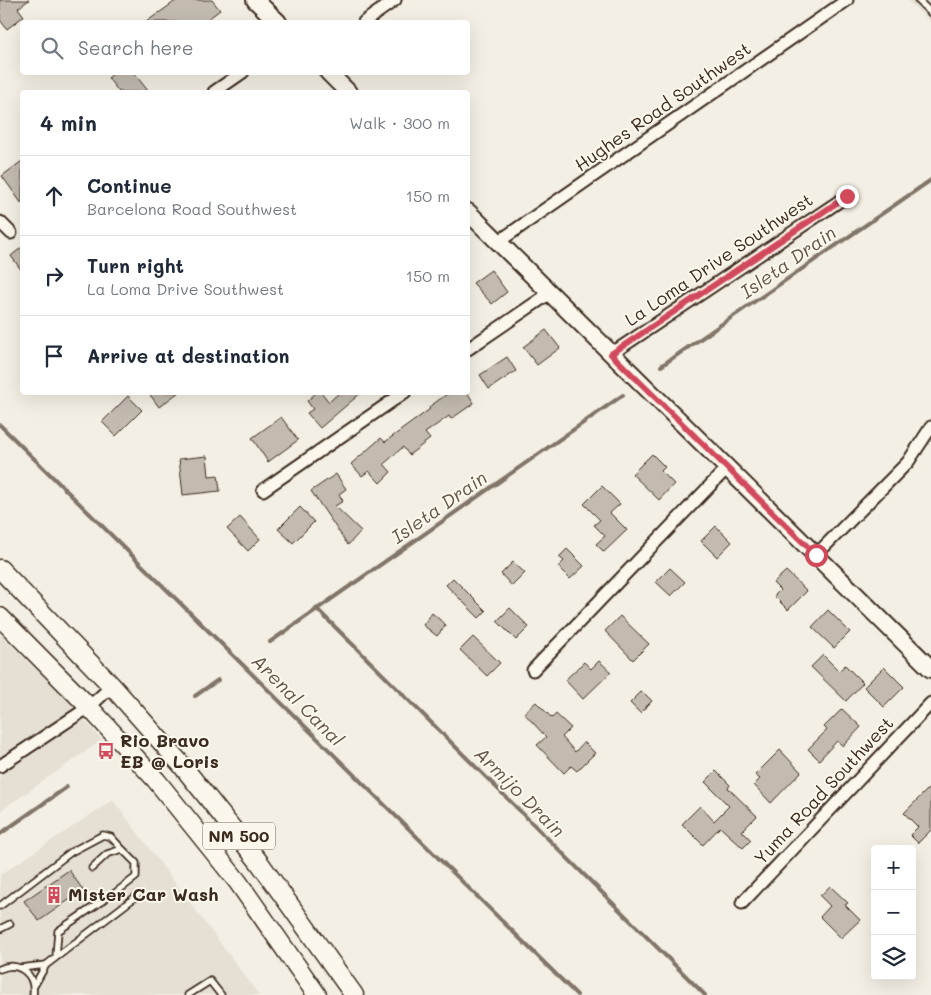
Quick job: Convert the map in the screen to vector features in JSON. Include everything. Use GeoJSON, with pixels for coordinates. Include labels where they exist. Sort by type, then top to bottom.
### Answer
{"type":"FeatureCollection","features":[{"type":"Feature","properties":{"kind":"main road","name":"NM 500"},"geometry":{"type":"LineString","coordinates":[[0,569],[112,686],[180,764],[259,862],[354,995]]}},
{"type":"Feature","properties":{"kind":"main road","name":"NM 500"},"geometry":{"type":"LineString","coordinates":[[0,617],[89,707],[156,780],[238,882],[317,995]]}},
{"type":"Feature","properties":{"kind":"street"},"geometry":{"type":"LineString","coordinates":[[255,0],[276,20]]}},
{"type":"Feature","properties":{"kind":"street"},"geometry":{"type":"LineString","coordinates":[[367,20],[395,0]]}},
{"type":"Feature","properties":{"kind":"street","name":"Hughes Road Southwest"},"geometry":{"type":"LineString","coordinates":[[498,242],[847,0]]}},
{"type":"Feature","properties":{"kind":"street"},"geometry":{"type":"LineString","coordinates":[[217,90],[239,75]]}},
{"type":"Feature","properties":{"kind":"street"},"geometry":{"type":"LineString","coordinates":[[331,75],[346,90]]}},
{"type":"Feature","properties":{"kind":"street","name":"La Loma Drive Southwest"},"geometry":{"type":"LineString","coordinates":[[611,354],[847,196]]}},
{"type":"Feature","properties":{"kind":"street"},"geometry":{"type":"LineString","coordinates":[[470,214],[931,669]]}},
{"type":"Feature","properties":{"kind":"street"},"geometry":{"type":"LineString","coordinates":[[0,222],[10,233]]}},
{"type":"Feature","properties":{"kind":"street"},"geometry":{"type":"LineString","coordinates":[[470,348],[550,292]]}},
{"type":"Feature","properties":{"kind":"street"},"geometry":{"type":"LineString","coordinates":[[263,490],[401,395]]}},
{"type":"Feature","properties":{"kind":"street"},"geometry":{"type":"LineString","coordinates":[[816,555],[908,462],[931,427]]}},
{"type":"Feature","properties":{"kind":"street"},"geometry":{"type":"LineString","coordinates":[[534,670],[727,468]]}},
{"type":"Feature","properties":{"kind":"street"},"geometry":{"type":"LineString","coordinates":[[0,766],[89,707],[112,686]]}},
{"type":"Feature","properties":{"kind":"street","name":"Yuma Road Southwest"},"geometry":{"type":"LineString","coordinates":[[742,903],[931,704]]}},
{"type":"Feature","properties":{"kind":"lane"},"geometry":{"type":"LineString","coordinates":[[918,0],[931,13]]}},
{"type":"Feature","properties":{"kind":"lane"},"geometry":{"type":"LineString","coordinates":[[0,906],[71,852],[103,835],[112,837],[136,862],[136,877],[115,893]]}},
{"type":"Feature","properties":{"kind":"lane"},"geometry":{"type":"LineString","coordinates":[[92,868],[107,854],[122,849]]}},
{"type":"Feature","properties":{"kind":"lane"},"geometry":{"type":"LineString","coordinates":[[33,995],[34,986],[46,965],[138,895]]}},
{"type":"Feature","properties":{"kind":"lane"},"geometry":{"type":"LineString","coordinates":[[56,957],[58,931],[105,899]]}},
{"type":"Feature","properties":{"kind":"lane"},"geometry":{"type":"LineString","coordinates":[[0,929],[10,924]]}},
{"type":"Feature","properties":{"kind":"lane"},"geometry":{"type":"LineString","coordinates":[[20,968],[46,965]]}},
{"type":"Feature","properties":{"kind":"lane"},"geometry":{"type":"LineString","coordinates":[[0,968],[13,966],[20,968],[27,972],[34,986]]}},
{"type":"Feature","properties":{"kind":"lane"},"geometry":{"type":"LineString","coordinates":[[188,995],[210,981],[221,995]]}},
{"type":"Feature","properties":{"kind":"shaded area"},"geometry":{"type":"Polygon","coordinates":[[[907,0],[931,0],[931,22],[907,0]]]}},
{"type":"Feature","properties":{"kind":"shaded area"},"geometry":{"type":"Polygon","coordinates":[[[0,634],[61,693],[102,740],[0,811],[0,634]]]}},
{"type":"Feature","properties":{"kind":"shaded area"},"geometry":{"type":"Polygon","coordinates":[[[113,800],[259,995],[0,995],[0,875],[113,800]]]}},
{"type":"Feature","properties":{"kind":"building"},"geometry":{"type":"Polygon","coordinates":[[[0,0],[29,0],[18,8],[24,16],[7,29],[0,20],[0,0]]]}},
{"type":"Feature","properties":{"kind":"building"},"geometry":{"type":"Polygon","coordinates":[[[177,0],[212,0],[220,10],[207,20],[149,20],[177,0]]]}},
{"type":"Feature","properties":{"kind":"building"},"geometry":{"type":"Polygon","coordinates":[[[112,75],[135,75],[147,90],[117,90],[108,78],[112,75]]]}},
{"type":"Feature","properties":{"kind":"building"},"geometry":{"type":"Polygon","coordinates":[[[20,162],[20,201],[2,176],[20,162]]]}},
{"type":"Feature","properties":{"kind":"building"},"geometry":{"type":"Polygon","coordinates":[[[20,249],[20,268],[11,256],[20,249]]]}},
{"type":"Feature","properties":{"kind":"building"},"geometry":{"type":"Polygon","coordinates":[[[491,270],[507,292],[492,304],[473,283],[491,270]]]}},
{"type":"Feature","properties":{"kind":"building"},"geometry":{"type":"Polygon","coordinates":[[[546,330],[560,348],[537,365],[523,347],[546,330]]]}},
{"type":"Feature","properties":{"kind":"building"},"geometry":{"type":"Polygon","coordinates":[[[507,357],[516,371],[489,389],[480,375],[507,357]]]}},
{"type":"Feature","properties":{"kind":"building"},"geometry":{"type":"Polygon","coordinates":[[[150,395],[175,395],[159,407],[150,395]]]}},
{"type":"Feature","properties":{"kind":"building"},"geometry":{"type":"Polygon","coordinates":[[[314,395],[323,395],[329,402],[337,395],[358,395],[320,428],[307,413],[313,409],[307,401],[314,395]]]}},
{"type":"Feature","properties":{"kind":"building"},"geometry":{"type":"Polygon","coordinates":[[[446,395],[469,395],[474,403],[451,419],[449,416],[425,433],[430,439],[409,455],[403,447],[384,464],[391,472],[380,483],[369,471],[362,476],[351,464],[381,438],[385,442],[430,409],[429,407],[446,395]]]}},
{"type":"Feature","properties":{"kind":"building"},"geometry":{"type":"Polygon","coordinates":[[[128,396],[142,410],[116,436],[102,422],[128,396]]]}},
{"type":"Feature","properties":{"kind":"building"},"geometry":{"type":"Polygon","coordinates":[[[281,417],[298,440],[268,462],[252,438],[281,417]]]}},
{"type":"Feature","properties":{"kind":"building"},"geometry":{"type":"Polygon","coordinates":[[[652,454],[665,467],[661,471],[674,484],[659,500],[632,474],[652,454]]]}},
{"type":"Feature","properties":{"kind":"building"},"geometry":{"type":"Polygon","coordinates":[[[207,456],[209,476],[218,475],[220,491],[183,495],[179,459],[207,456]]]}},
{"type":"Feature","properties":{"kind":"building"},"geometry":{"type":"Polygon","coordinates":[[[336,474],[346,489],[339,494],[343,501],[335,506],[361,531],[348,545],[311,491],[336,474]]]}},
{"type":"Feature","properties":{"kind":"building"},"geometry":{"type":"Polygon","coordinates":[[[602,486],[620,504],[610,513],[627,530],[604,552],[596,544],[605,536],[594,525],[600,520],[584,504],[602,486]]]}},
{"type":"Feature","properties":{"kind":"building"},"geometry":{"type":"Polygon","coordinates":[[[300,507],[314,522],[293,543],[278,529],[300,507]]]}},
{"type":"Feature","properties":{"kind":"building"},"geometry":{"type":"Polygon","coordinates":[[[240,517],[260,539],[248,551],[227,529],[240,517]]]}},
{"type":"Feature","properties":{"kind":"building"},"geometry":{"type":"Polygon","coordinates":[[[716,526],[732,542],[717,557],[701,541],[716,526]]]}},
{"type":"Feature","properties":{"kind":"building"},"geometry":{"type":"Polygon","coordinates":[[[567,549],[584,566],[570,579],[558,567],[564,561],[559,557],[567,549]]]}},
{"type":"Feature","properties":{"kind":"building"},"geometry":{"type":"Polygon","coordinates":[[[513,562],[525,573],[512,586],[501,574],[513,562]]]}},
{"type":"Feature","properties":{"kind":"building"},"geometry":{"type":"Polygon","coordinates":[[[670,568],[685,582],[671,596],[656,582],[670,568]]]}},
{"type":"Feature","properties":{"kind":"building"},"geometry":{"type":"Polygon","coordinates":[[[786,571],[807,591],[788,610],[774,596],[780,590],[773,583],[786,571]]]}},
{"type":"Feature","properties":{"kind":"building"},"geometry":{"type":"Polygon","coordinates":[[[453,578],[486,611],[479,618],[446,585],[453,578]]]}},
{"type":"Feature","properties":{"kind":"building"},"geometry":{"type":"Polygon","coordinates":[[[510,608],[529,627],[516,640],[497,621],[510,608]]]}},
{"type":"Feature","properties":{"kind":"building"},"geometry":{"type":"Polygon","coordinates":[[[828,610],[850,632],[834,648],[812,627],[828,610]]]}},
{"type":"Feature","properties":{"kind":"building"},"geometry":{"type":"Polygon","coordinates":[[[432,613],[446,625],[437,636],[423,625],[432,613]]]}},
{"type":"Feature","properties":{"kind":"building"},"geometry":{"type":"Polygon","coordinates":[[[620,616],[649,644],[633,660],[605,631],[620,616]]]}},
{"type":"Feature","properties":{"kind":"building"},"geometry":{"type":"Polygon","coordinates":[[[473,637],[500,663],[487,676],[460,650],[473,637]]]}},
{"type":"Feature","properties":{"kind":"building"},"geometry":{"type":"Polygon","coordinates":[[[823,655],[839,671],[845,665],[863,683],[846,701],[811,667],[823,655]]]}},
{"type":"Feature","properties":{"kind":"building"},"geometry":{"type":"Polygon","coordinates":[[[599,661],[611,672],[583,699],[565,680],[584,662],[591,669],[599,661]]]}},
{"type":"Feature","properties":{"kind":"building"},"geometry":{"type":"Polygon","coordinates":[[[884,667],[904,687],[884,707],[864,687],[884,667]]]}},
{"type":"Feature","properties":{"kind":"building"},"geometry":{"type":"Polygon","coordinates":[[[642,691],[652,701],[640,713],[630,703],[642,691]]]}},
{"type":"Feature","properties":{"kind":"building"},"geometry":{"type":"Polygon","coordinates":[[[536,702],[552,718],[556,714],[571,728],[562,737],[575,752],[584,742],[595,753],[577,771],[571,766],[564,773],[537,745],[546,737],[524,713],[536,702]]]}},
{"type":"Feature","properties":{"kind":"building"},"geometry":{"type":"Polygon","coordinates":[[[842,709],[861,727],[843,746],[837,741],[819,760],[808,749],[827,730],[824,727],[842,709]]]}},
{"type":"Feature","properties":{"kind":"building"},"geometry":{"type":"Polygon","coordinates":[[[780,750],[801,772],[771,803],[754,785],[760,779],[755,775],[780,750]]]}},
{"type":"Feature","properties":{"kind":"building"},"geometry":{"type":"Polygon","coordinates":[[[716,771],[730,785],[728,788],[757,816],[742,831],[751,840],[743,848],[720,827],[703,845],[682,824],[700,806],[714,821],[729,806],[705,782],[716,771]]]}},
{"type":"Feature","properties":{"kind":"building"},"geometry":{"type":"Polygon","coordinates":[[[931,786],[931,830],[918,843],[910,835],[918,827],[904,813],[931,786]]]}},
{"type":"Feature","properties":{"kind":"building","name":"Mister Car Wash"},"geometry":{"type":"Polygon","coordinates":[[[69,870],[83,890],[39,921],[24,901],[69,870]]]}},
{"type":"Feature","properties":{"kind":"building"},"geometry":{"type":"Polygon","coordinates":[[[830,886],[848,903],[845,905],[860,920],[841,938],[820,917],[830,906],[820,896],[830,886]]]}},
{"type":"Feature","properties":{"kind":"waterway","name":"Isleta Drain"},"geometry":{"type":"LineString","coordinates":[[661,366],[931,180]]}},
{"type":"Feature","properties":{"kind":"waterway","name":"Isleta Drain"},"geometry":{"type":"LineString","coordinates":[[270,642],[623,395]]}},
{"type":"Feature","properties":{"kind":"waterway","name":"Arenal Canal"},"geometry":{"type":"LineString","coordinates":[[0,425],[577,995]]}},
{"type":"Feature","properties":{"kind":"waterway","name":"Armijo Drain"},"geometry":{"type":"LineString","coordinates":[[316,608],[705,995]]}},
{"type":"Feature","properties":{"kind":"waterway","name":"Isleta Drain"},"geometry":{"type":"LineString","coordinates":[[195,696],[218,680]]}},
{"type":"Feature","properties":{"kind":"waterway","name":"Isleta Drain"},"geometry":{"type":"LineString","coordinates":[[0,834],[67,787]]}},
{"type":"Feature","properties":{"kind":"place","name":"Rio Bravo EB @ Loris"},"geometry":{"type":"Point","coordinates":[106,751]}},
{"type":"Feature","properties":{"kind":"place","name":"Mister Car Wash"},"geometry":{"type":"Point","coordinates":[54,895]}},
{"type":"Feature","properties":{"kind":"route"},"geometry":{"type":"LineString","coordinates":[[816,555],[611,354],[847,196]]}}]}
